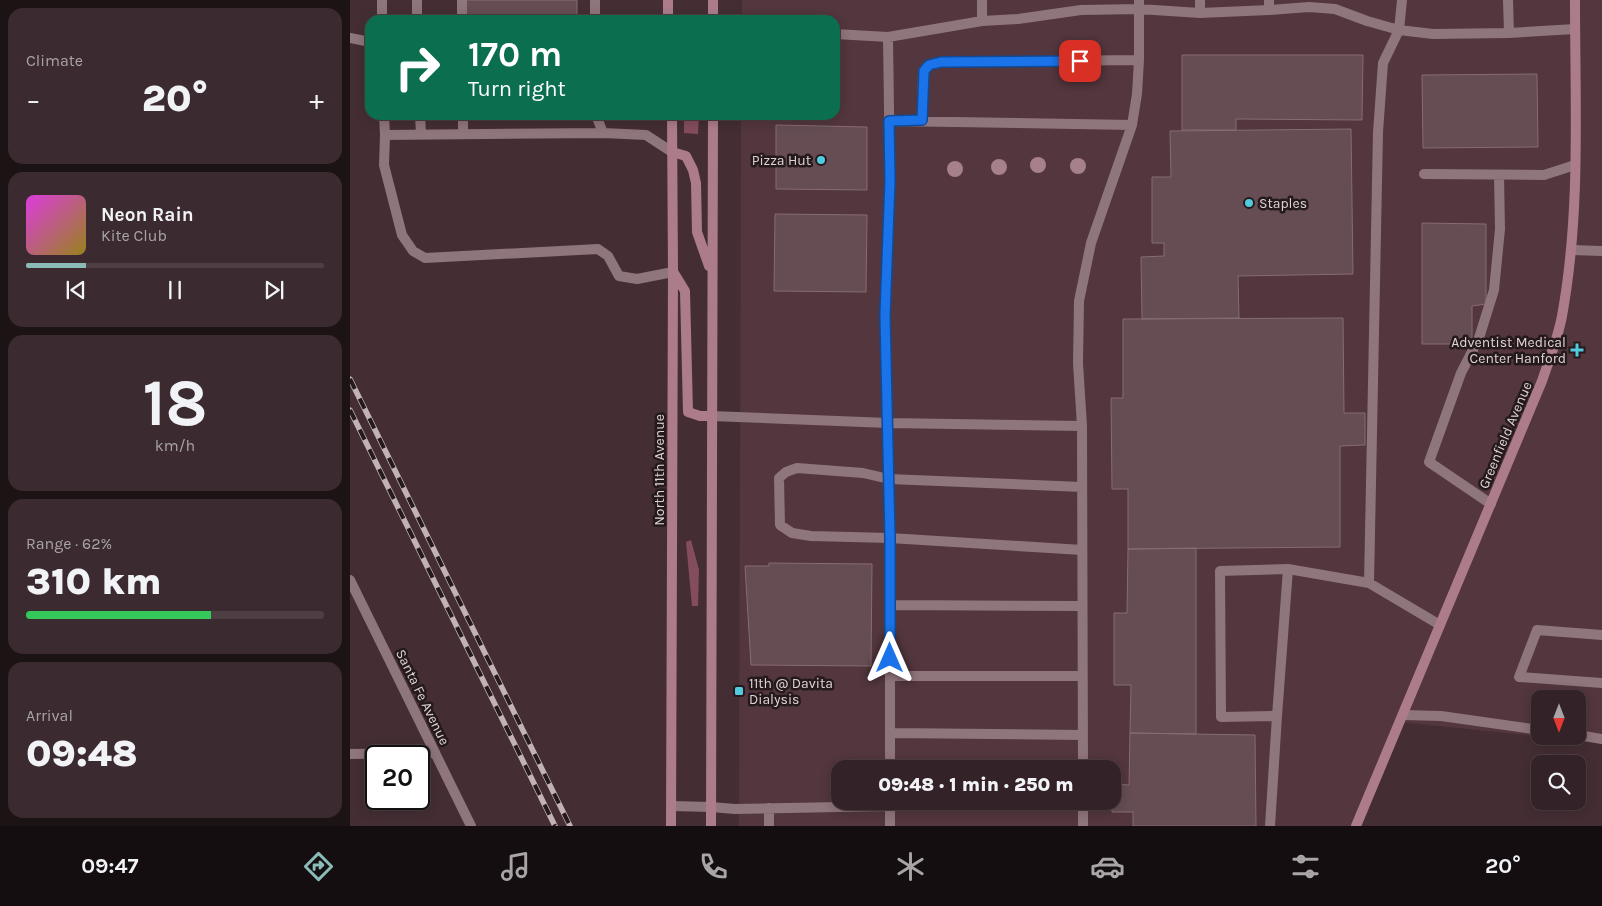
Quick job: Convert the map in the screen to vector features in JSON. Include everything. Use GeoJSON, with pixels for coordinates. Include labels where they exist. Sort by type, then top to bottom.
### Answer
{"type":"FeatureCollection","features":[{"type":"Feature","properties":{"kind":"main road"},"geometry":{"type":"LineString","coordinates":[[668,0],[668,15]]}},
{"type":"Feature","properties":{"kind":"main road"},"geometry":{"type":"LineString","coordinates":[[713,0],[713,15]]}},
{"type":"Feature","properties":{"kind":"main road","name":"Greenfield Avenue"},"geometry":{"type":"LineString","coordinates":[[1356,826],[1542,382],[1562,318],[1571,250],[1575,165],[1574,0]]}},
{"type":"Feature","properties":{"kind":"main road","name":"North 11th Avenue"},"geometry":{"type":"LineString","coordinates":[[672,120],[672,826]]}},
{"type":"Feature","properties":{"kind":"main road"},"geometry":{"type":"LineString","coordinates":[[711,826],[711,272],[713,120]]}},
{"type":"Feature","properties":{"kind":"main road"},"geometry":{"type":"LineString","coordinates":[[672,152],[686,156],[694,170],[697,232],[711,272]]}},
{"type":"Feature","properties":{"kind":"main road"},"geometry":{"type":"LineString","coordinates":[[673,272],[685,291],[688,412],[700,416],[711,416]]}},
{"type":"Feature","properties":{"kind":"street"},"geometry":{"type":"LineString","coordinates":[[382,0],[382,15]]}},
{"type":"Feature","properties":{"kind":"street"},"geometry":{"type":"LineString","coordinates":[[416,0],[417,15]]}},
{"type":"Feature","properties":{"kind":"street"},"geometry":{"type":"LineString","coordinates":[[462,0],[462,15]]}},
{"type":"Feature","properties":{"kind":"street"},"geometry":{"type":"LineString","coordinates":[[595,0],[595,15]]}},
{"type":"Feature","properties":{"kind":"street"},"geometry":{"type":"LineString","coordinates":[[982,0],[982,21]]}},
{"type":"Feature","properties":{"kind":"street"},"geometry":{"type":"LineString","coordinates":[[1200,0],[1200,13]]}},
{"type":"Feature","properties":{"kind":"street"},"geometry":{"type":"LineString","coordinates":[[1369,583],[1378,132],[1383,63],[1399,30],[1402,0]]}},
{"type":"Feature","properties":{"kind":"street"},"geometry":{"type":"LineString","coordinates":[[1508,0],[1509,33]]}},
{"type":"Feature","properties":{"kind":"street"},"geometry":{"type":"LineString","coordinates":[[1083,760],[1082,426],[1078,363],[1079,301],[1091,243],[1132,125],[1137,94],[1139,60],[1139,4]]}},
{"type":"Feature","properties":{"kind":"street"},"geometry":{"type":"LineString","coordinates":[[840,34],[888,36],[982,21],[1018,19],[1139,4],[1200,13],[1269,5],[1335,9],[1399,30],[1433,34],[1509,33],[1574,29]]}},
{"type":"Feature","properties":{"kind":"street"},"geometry":{"type":"LineString","coordinates":[[888,36],[890,180],[885,316],[890,538],[890,760]]}},
{"type":"Feature","properties":{"kind":"street"},"geometry":{"type":"LineString","coordinates":[[350,38],[365,41]]}},
{"type":"Feature","properties":{"kind":"street"},"geometry":{"type":"LineString","coordinates":[[922,120],[924,71],[929,65],[941,62],[1139,60]]}},
{"type":"Feature","properties":{"kind":"street"},"geometry":{"type":"LineString","coordinates":[[384,120],[384,165],[402,235],[413,251],[425,258],[598,249],[608,256],[619,276],[636,279],[673,272]]}},
{"type":"Feature","properties":{"kind":"street"},"geometry":{"type":"LineString","coordinates":[[420,120],[421,134]]}},
{"type":"Feature","properties":{"kind":"street"},"geometry":{"type":"LineString","coordinates":[[463,120],[463,134]]}},
{"type":"Feature","properties":{"kind":"street"},"geometry":{"type":"LineString","coordinates":[[598,120],[603,133]]}},
{"type":"Feature","properties":{"kind":"street"},"geometry":{"type":"LineString","coordinates":[[889,121],[922,120],[1132,125]]}},
{"type":"Feature","properties":{"kind":"street"},"geometry":{"type":"LineString","coordinates":[[385,135],[603,133],[646,135],[672,152]]}},
{"type":"Feature","properties":{"kind":"street"},"geometry":{"type":"LineString","coordinates":[[1424,174],[1544,175],[1575,165]]}},
{"type":"Feature","properties":{"kind":"street"},"geometry":{"type":"LineString","coordinates":[[1491,504],[1429,462],[1461,373],[1479,338],[1492,298],[1500,229],[1499,175]]}},
{"type":"Feature","properties":{"kind":"street"},"geometry":{"type":"LineString","coordinates":[[1571,250],[1602,251]]}},
{"type":"Feature","properties":{"kind":"street"},"geometry":{"type":"LineString","coordinates":[[711,416],[888,423],[1082,426]]}},
{"type":"Feature","properties":{"kind":"street"},"geometry":{"type":"LineString","coordinates":[[1082,487],[889,479],[863,473],[797,468],[786,472],[779,478],[780,525],[792,533],[810,536],[890,538],[1082,550]]}},
{"type":"Feature","properties":{"kind":"street"},"geometry":{"type":"LineString","coordinates":[[1270,826],[1288,569]]}},
{"type":"Feature","properties":{"kind":"street"},"geometry":{"type":"LineString","coordinates":[[1278,716],[1220,717],[1220,571],[1288,569],[1369,583],[1440,625]]}},
{"type":"Feature","properties":{"kind":"street","name":"Santa Fe Avenue"},"geometry":{"type":"LineString","coordinates":[[350,580],[471,826]]}},
{"type":"Feature","properties":{"kind":"street"},"geometry":{"type":"LineString","coordinates":[[890,605],[1082,606]]}},
{"type":"Feature","properties":{"kind":"street"},"geometry":{"type":"LineString","coordinates":[[1602,635],[1537,630],[1519,677],[1602,683]]}},
{"type":"Feature","properties":{"kind":"street"},"geometry":{"type":"LineString","coordinates":[[890,676],[1082,676]]}},
{"type":"Feature","properties":{"kind":"street"},"geometry":{"type":"LineString","coordinates":[[1403,715],[1441,716],[1531,729]]}},
{"type":"Feature","properties":{"kind":"street"},"geometry":{"type":"LineString","coordinates":[[890,733],[1083,735]]}},
{"type":"Feature","properties":{"kind":"street"},"geometry":{"type":"LineString","coordinates":[[1586,736],[1602,739]]}},
{"type":"Feature","properties":{"kind":"street"},"geometry":{"type":"LineString","coordinates":[[350,754],[435,752]]}},
{"type":"Feature","properties":{"kind":"street"},"geometry":{"type":"LineString","coordinates":[[672,806],[735,809],[831,806]]}},
{"type":"Feature","properties":{"kind":"street"},"geometry":{"type":"LineString","coordinates":[[769,808],[769,826]]}},
{"type":"Feature","properties":{"kind":"street"},"geometry":{"type":"LineString","coordinates":[[890,810],[890,826]]}},
{"type":"Feature","properties":{"kind":"street"},"geometry":{"type":"LineString","coordinates":[[1083,810],[1083,826]]}},
{"type":"Feature","properties":{"kind":"shaded area"},"geometry":{"type":"Polygon","coordinates":[[[742,0],[1602,0],[1602,743],[1586,741],[1586,690],[1531,690],[1531,736],[1400,722],[1356,826],[739,826],[741,120],[840,120],[840,15],[742,15],[742,0]]]}},
{"type":"Feature","properties":{"kind":"shaded area"},"geometry":{"type":"Polygon","coordinates":[[[684,120],[699,120],[698,134],[684,133],[684,120]]]}},
{"type":"Feature","properties":{"kind":"shaded area"},"geometry":{"type":"Polygon","coordinates":[[[691,540],[699,570],[698,606],[692,606],[686,542],[691,540]]]}},
{"type":"Feature","properties":{"kind":"building"},"geometry":{"type":"Polygon","coordinates":[[[465,0],[577,0],[577,15],[465,15],[465,0]]]}},
{"type":"Feature","properties":{"kind":"building"},"geometry":{"type":"Polygon","coordinates":[[[1182,55],[1363,55],[1362,120],[1236,119],[1236,130],[1182,130],[1182,55]]]}},
{"type":"Feature","properties":{"kind":"building"},"geometry":{"type":"Polygon","coordinates":[[[1537,74],[1538,147],[1423,148],[1422,75],[1537,74]]]}},
{"type":"Feature","properties":{"kind":"building"},"geometry":{"type":"Polygon","coordinates":[[[776,125],[867,127],[867,190],[776,189],[776,125]]]}},
{"type":"Feature","properties":{"kind":"building"},"geometry":{"type":"Polygon","coordinates":[[[1351,129],[1353,274],[1238,276],[1239,318],[1142,319],[1141,257],[1164,256],[1164,243],[1152,243],[1152,177],[1171,177],[1170,131],[1351,129]]]}},
{"type":"Feature","properties":{"kind":"building"},"geometry":{"type":"Polygon","coordinates":[[[775,214],[867,215],[866,292],[774,291],[775,214]]]}},
{"type":"Feature","properties":{"kind":"building"},"geometry":{"type":"Polygon","coordinates":[[[1422,223],[1486,224],[1486,304],[1472,306],[1472,344],[1422,344],[1422,223]]]}},
{"type":"Feature","properties":{"kind":"building"},"geometry":{"type":"Polygon","coordinates":[[[1343,318],[1344,413],[1365,413],[1365,445],[1340,446],[1340,547],[1128,549],[1128,489],[1112,489],[1111,398],[1123,398],[1123,319],[1343,318]]]}},
{"type":"Feature","properties":{"kind":"building"},"geometry":{"type":"Polygon","coordinates":[[[1196,548],[1196,734],[1130,733],[1131,685],[1114,685],[1114,613],[1127,613],[1128,549],[1196,548]]]}},
{"type":"Feature","properties":{"kind":"building"},"geometry":{"type":"Polygon","coordinates":[[[769,563],[872,564],[871,666],[751,665],[745,566],[769,566],[769,563]]]}},
{"type":"Feature","properties":{"kind":"building"},"geometry":{"type":"Polygon","coordinates":[[[1130,733],[1255,735],[1256,826],[1133,826],[1133,812],[1112,812],[1112,810],[1121,810],[1121,785],[1129,785],[1130,733]]]}},
{"type":"Feature","properties":{"kind":"railway"},"geometry":{"type":"LineString","coordinates":[[350,379],[570,826]]}},
{"type":"Feature","properties":{"kind":"railway"},"geometry":{"type":"LineString","coordinates":[[350,410],[555,826]]}},
{"type":"Feature","properties":{"kind":"place","name":"Pizza Hut"},"geometry":{"type":"Point","coordinates":[821,160]}},
{"type":"Feature","properties":{"kind":"place","name":"Staples"},"geometry":{"type":"Point","coordinates":[1249,203]}},
{"type":"Feature","properties":{"kind":"place","name":"Adventist Medical Center Hanford"},"geometry":{"type":"Point","coordinates":[1577,350]}},
{"type":"Feature","properties":{"kind":"place","name":"11th @ Davita Dialysis"},"geometry":{"type":"Point","coordinates":[739,691]}},
{"type":"Feature","properties":{"kind":"route"},"geometry":{"type":"LineString","coordinates":[[890,658],[890,538],[885,316],[889,238],[889,121],[922,120],[924,71],[929,65],[941,62],[1080,61]]}}]}
